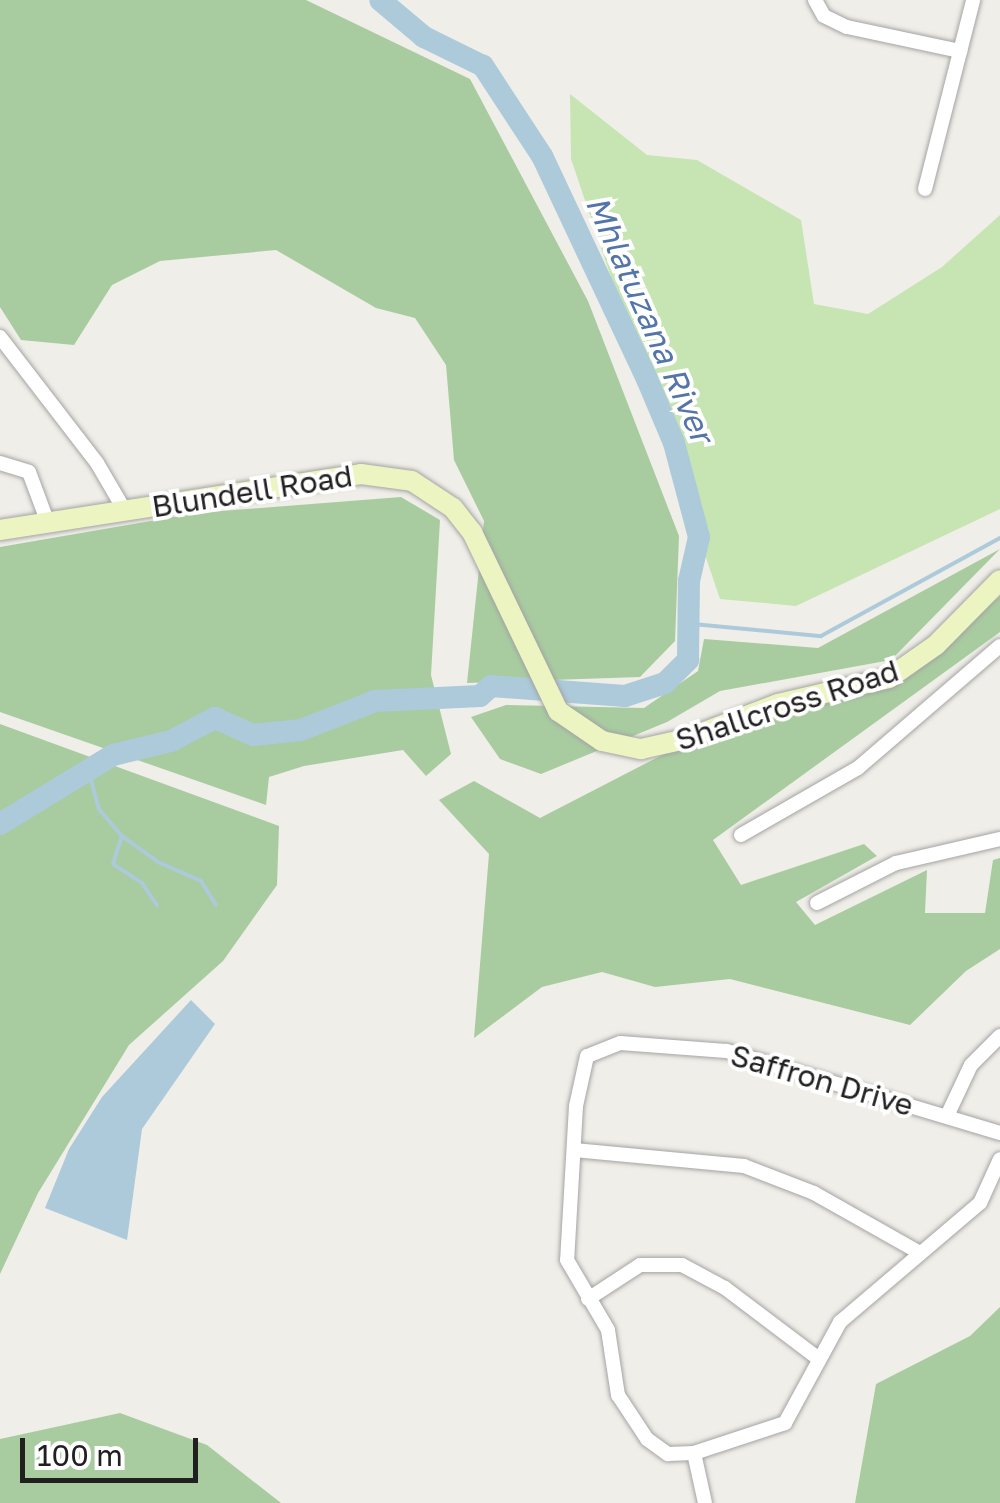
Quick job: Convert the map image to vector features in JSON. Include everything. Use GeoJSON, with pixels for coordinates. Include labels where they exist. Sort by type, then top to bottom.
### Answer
{"type":"FeatureCollection","features":[{"type":"Feature","properties":{"kind":"street"},"geometry":{"type":"LineString","coordinates":[[815,0],[824,16],[847,27],[960,51]]}},
{"type":"Feature","properties":{"kind":"street"},"geometry":{"type":"LineString","coordinates":[[924,189],[974,0]]}},
{"type":"Feature","properties":{"kind":"street"},"geometry":{"type":"LineString","coordinates":[[0,337],[97,463],[126,511]]}},
{"type":"Feature","properties":{"kind":"street"},"geometry":{"type":"LineString","coordinates":[[0,463],[29,472],[48,523]]}},
{"type":"Feature","properties":{"kind":"street","name":"Blundell Road"},"geometry":{"type":"LineString","coordinates":[[0,530],[362,474],[392,476],[428,489],[452,508],[498,588],[558,710],[602,740]]}},
{"type":"Feature","properties":{"kind":"street","name":"Shallcross Road"},"geometry":{"type":"LineString","coordinates":[[602,740],[653,748],[778,704],[888,678],[936,645],[1000,580]]}},
{"type":"Feature","properties":{"kind":"street"},"geometry":{"type":"LineString","coordinates":[[742,834],[858,768],[1000,646]]}},
{"type":"Feature","properties":{"kind":"street"},"geometry":{"type":"LineString","coordinates":[[818,903],[896,862],[1000,839]]}},
{"type":"Feature","properties":{"kind":"street"},"geometry":{"type":"LineString","coordinates":[[947,1116],[971,1066],[1000,1036]]}},
{"type":"Feature","properties":{"kind":"street","name":"Saffron Drive"},"geometry":{"type":"LineString","coordinates":[[694,1453],[658,1450],[630,1418],[618,1395],[608,1330],[567,1260],[582,1067],[597,1049],[620,1043],[745,1055],[1000,1132]]}},
{"type":"Feature","properties":{"kind":"street"},"geometry":{"type":"LineString","coordinates":[[574,1150],[744,1166],[814,1192],[920,1254]]}},
{"type":"Feature","properties":{"kind":"street"},"geometry":{"type":"LineString","coordinates":[[704,1503],[694,1453],[779,1428],[800,1403],[840,1322],[980,1203],[1000,1159]]}},
{"type":"Feature","properties":{"kind":"street"},"geometry":{"type":"LineString","coordinates":[[588,1299],[640,1265],[682,1265],[725,1288],[819,1360]]}},
{"type":"Feature","properties":{"kind":"green space"},"geometry":{"type":"Polygon","coordinates":[[[0,0],[306,0],[470,79],[588,301],[679,536],[675,641],[640,677],[467,683],[484,521],[454,460],[446,365],[415,318],[376,308],[276,250],[160,261],[112,285],[74,345],[21,340],[0,307],[0,0]]]}},
{"type":"Feature","properties":{"kind":"green space"},"geometry":{"type":"Polygon","coordinates":[[[570,94],[647,155],[697,160],[801,220],[814,304],[868,314],[942,267],[1000,215],[1000,509],[796,606],[720,599],[571,159],[570,94]]]}},
{"type":"Feature","properties":{"kind":"green space"},"geometry":{"type":"Polygon","coordinates":[[[401,497],[440,520],[431,675],[451,754],[426,776],[403,750],[304,766],[269,777],[266,805],[0,712],[0,547],[197,513],[401,497]]]}},
{"type":"Feature","properties":{"kind":"green space"},"geometry":{"type":"Polygon","coordinates":[[[1000,549],[891,660],[720,691],[667,722],[541,774],[500,759],[471,717],[506,705],[644,708],[698,671],[704,639],[818,648],[1000,549]]]}},
{"type":"Feature","properties":{"kind":"green space"},"geometry":{"type":"Polygon","coordinates":[[[1000,596],[1000,632],[713,840],[741,885],[864,844],[877,856],[796,902],[815,925],[927,870],[925,913],[985,913],[993,860],[1000,858],[1000,949],[966,971],[910,1025],[730,979],[655,987],[602,972],[542,987],[474,1038],[489,854],[439,800],[474,781],[540,818],[664,754],[789,704],[901,682],[1000,596]]]}},
{"type":"Feature","properties":{"kind":"green space"},"geometry":{"type":"Polygon","coordinates":[[[0,724],[279,826],[277,885],[223,961],[129,1045],[38,1193],[0,1274],[0,724]]]}},
{"type":"Feature","properties":{"kind":"green space"},"geometry":{"type":"Polygon","coordinates":[[[1000,1307],[1000,1503],[855,1503],[876,1384],[970,1336],[1000,1307]]]}},
{"type":"Feature","properties":{"kind":"green space"},"geometry":{"type":"Polygon","coordinates":[[[120,1413],[207,1445],[281,1503],[0,1503],[0,1439],[120,1413]]]}},
{"type":"Feature","properties":{"kind":"water"},"geometry":{"type":"Polygon","coordinates":[[[191,1000],[215,1024],[142,1129],[127,1240],[45,1208],[69,1149],[102,1097],[191,1000]]]}},
{"type":"Feature","properties":{"kind":"waterway","name":"Mhlatuzana River"},"geometry":{"type":"LineString","coordinates":[[0,824],[113,755],[171,741],[215,718],[253,735],[301,730],[375,701],[480,696],[491,686],[625,696],[665,683],[688,660],[689,581],[699,537],[674,443],[647,379],[542,156],[483,66],[424,37],[380,0]]}},
{"type":"Feature","properties":{"kind":"waterway"},"geometry":{"type":"LineString","coordinates":[[693,624],[821,636],[1000,538]]}},
{"type":"Feature","properties":{"kind":"waterway"},"geometry":{"type":"LineString","coordinates":[[88,770],[99,809],[122,836],[113,864],[142,883],[157,905]]}},
{"type":"Feature","properties":{"kind":"waterway"},"geometry":{"type":"LineString","coordinates":[[122,836],[158,862],[201,881],[216,905]]}}]}
